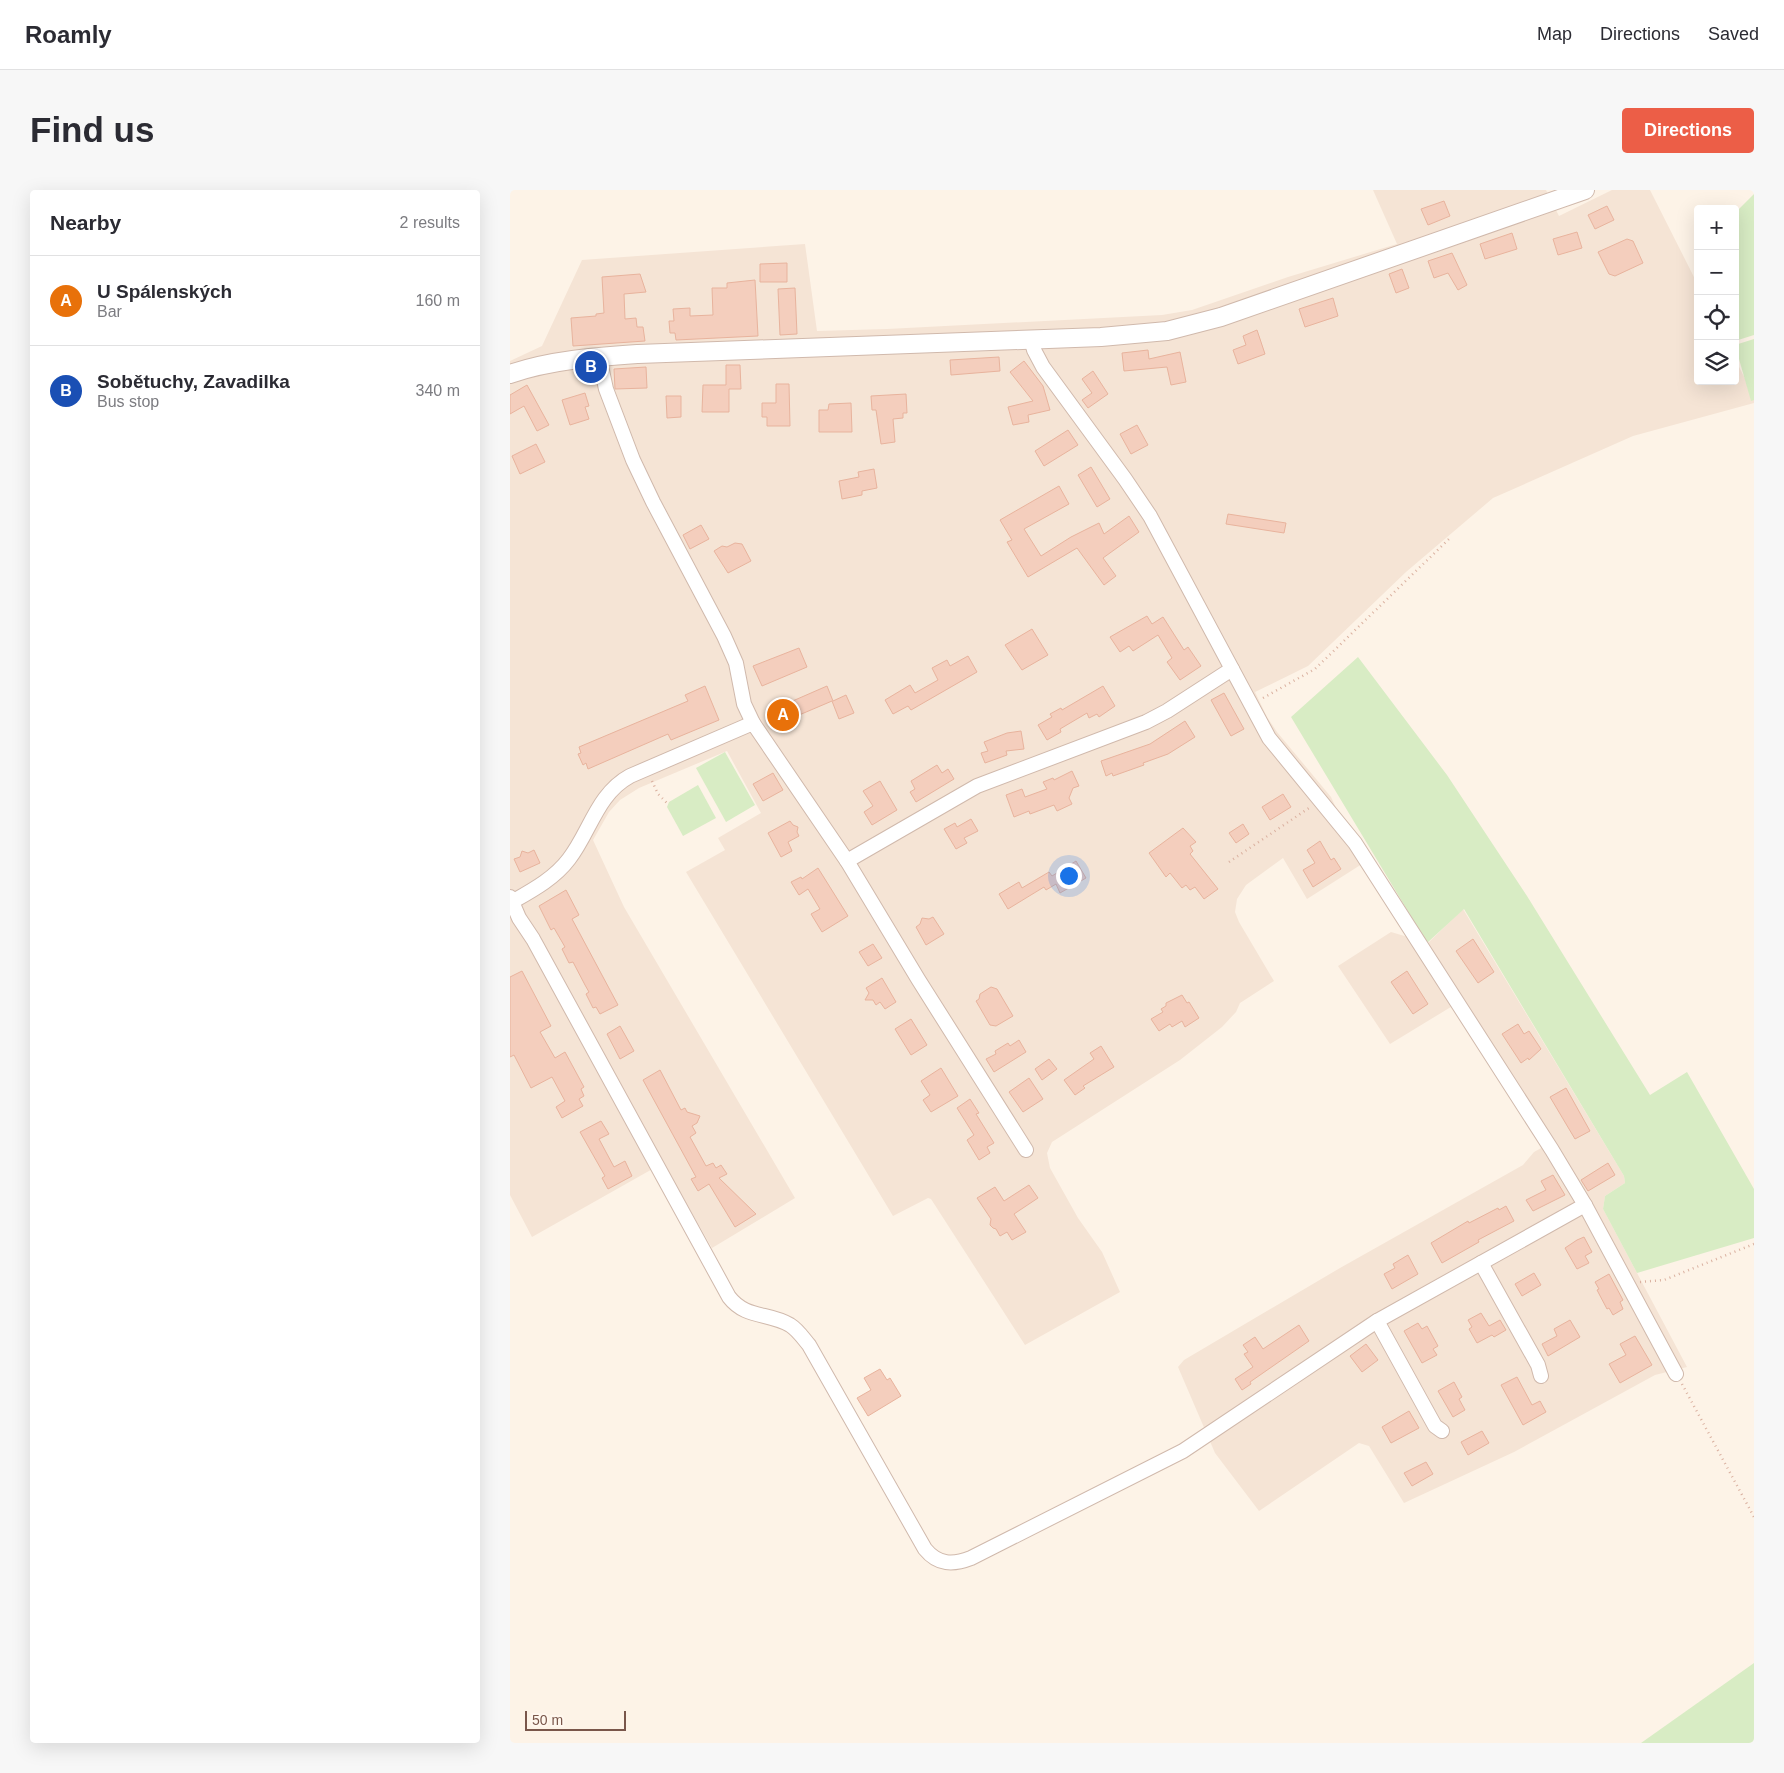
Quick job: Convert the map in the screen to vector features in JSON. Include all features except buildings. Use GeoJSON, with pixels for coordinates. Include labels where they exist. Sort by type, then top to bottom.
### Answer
{"type":"FeatureCollection","features":[{"type":"Feature","properties":{"kind":"street"},"geometry":{"type":"LineString","coordinates":[[510,374],[544,365],[599,357],[1128,335],[1167,331],[1200,324],[1585,190]]}},
{"type":"Feature","properties":{"kind":"street"},"geometry":{"type":"LineString","coordinates":[[1032,339],[1034,350],[1044,367],[1150,516],[1260,724],[1276,747],[1339,821],[1371,866],[1548,1142],[1585,1205],[1676,1374]]}},
{"type":"Feature","properties":{"kind":"street"},"geometry":{"type":"LineString","coordinates":[[599,357],[606,389],[633,460],[653,502],[724,636],[736,663],[744,704],[753,723],[847,861],[918,979],[1026,1150]]}},
{"type":"Feature","properties":{"kind":"street"},"geometry":{"type":"LineString","coordinates":[[847,861],[977,786],[1146,722],[1167,711],[1232,669]]}},
{"type":"Feature","properties":{"kind":"street"},"geometry":{"type":"LineString","coordinates":[[753,723],[622,781],[611,789],[568,860],[551,877],[511,901],[729,1297],[736,1306],[743,1310],[774,1318],[792,1326],[809,1345],[925,1549],[939,1561],[949,1564],[960,1563],[1183,1451],[1377,1321],[1585,1205]]}},
{"type":"Feature","properties":{"kind":"street"},"geometry":{"type":"LineString","coordinates":[[1481,1263],[1538,1365],[1541,1376]]}},
{"type":"Feature","properties":{"kind":"street"},"geometry":{"type":"LineString","coordinates":[[1377,1321],[1435,1426],[1442,1431]]}},
{"type":"Feature","properties":{"kind":"path"},"geometry":{"type":"LineString","coordinates":[[1251,705],[1315,668],[1450,538]]}},
{"type":"Feature","properties":{"kind":"path"},"geometry":{"type":"LineString","coordinates":[[648,769],[657,793],[668,804]]}},
{"type":"Feature","properties":{"kind":"path"},"geometry":{"type":"LineString","coordinates":[[1228,862],[1321,800]]}},
{"type":"Feature","properties":{"kind":"path"},"geometry":{"type":"LineString","coordinates":[[1629,1285],[1636,1282],[1664,1280],[1754,1244]]}},
{"type":"Feature","properties":{"kind":"path"},"geometry":{"type":"LineString","coordinates":[[1676,1374],[1754,1517]]}},
{"type":"Feature","properties":{"kind":"shaded area"},"geometry":{"type":"Polygon","coordinates":[[[1373,190],[1546,190],[1559,216],[1612,190],[1650,190],[1694,277],[1694,385],[1739,385],[1739,367],[1754,396],[1754,403],[1633,436],[1493,498],[1406,572],[1308,666],[1255,692],[1267,717],[1277,732],[1331,797],[1362,864],[1307,899],[1283,858],[1246,885],[1237,899],[1235,912],[1274,981],[1240,1003],[1236,1012],[1222,1027],[1180,1060],[1052,1142],[1047,1153],[1050,1168],[1078,1218],[1102,1252],[1120,1292],[1025,1345],[931,1199],[928,1198],[893,1216],[686,872],[725,850],[718,838],[761,813],[727,751],[639,788],[620,800],[609,812],[593,840],[624,907],[795,1198],[712,1248],[663,1163],[532,1237],[510,1195],[510,361],[542,346],[582,260],[805,244],[817,331],[1162,315],[1192,310],[1288,277],[1397,244],[1373,190]]]}},
{"type":"Feature","properties":{"kind":"shaded area"},"geometry":{"type":"Polygon","coordinates":[[[1463,909],[1624,1176],[1625,1183],[1605,1196],[1603,1209],[1687,1367],[1655,1375],[1514,1452],[1404,1503],[1369,1446],[1359,1443],[1259,1511],[1215,1453],[1178,1367],[1184,1360],[1340,1268],[1523,1165],[1534,1152],[1554,1141],[1464,999],[1390,1044],[1338,966],[1391,932],[1428,943],[1463,909]]]}},
{"type":"Feature","properties":{"kind":"green space"},"geometry":{"type":"Polygon","coordinates":[[[1754,194],[1754,335],[1739,340],[1739,250],[1739,209],[1754,194]]]}},
{"type":"Feature","properties":{"kind":"green space"},"geometry":{"type":"Polygon","coordinates":[[[1754,339],[1754,400],[1751,401],[1739,359],[1739,344],[1754,339]]]}},
{"type":"Feature","properties":{"kind":"green space"},"geometry":{"type":"Polygon","coordinates":[[[1358,657],[1447,775],[1527,896],[1650,1095],[1687,1072],[1754,1189],[1754,1238],[1637,1273],[1603,1209],[1605,1196],[1625,1183],[1624,1176],[1464,909],[1427,943],[1291,717],[1358,657]]]}},
{"type":"Feature","properties":{"kind":"green space"},"geometry":{"type":"Polygon","coordinates":[[[725,752],[755,805],[726,822],[696,768],[725,752]]]}},
{"type":"Feature","properties":{"kind":"green space"},"geometry":{"type":"Polygon","coordinates":[[[698,785],[716,818],[683,836],[667,807],[669,802],[698,785]]]}},
{"type":"Feature","properties":{"kind":"green space"},"geometry":{"type":"Polygon","coordinates":[[[1754,1663],[1754,1743],[1641,1743],[1754,1663]]]}},
{"type":"Feature","properties":{"kind":"place","name":"Sobětuchy, Zavadilka"},"geometry":{"type":"Point","coordinates":[591,367]}},
{"type":"Feature","properties":{"kind":"place","name":"U Spálenských"},"geometry":{"type":"Point","coordinates":[783,715]}}]}
